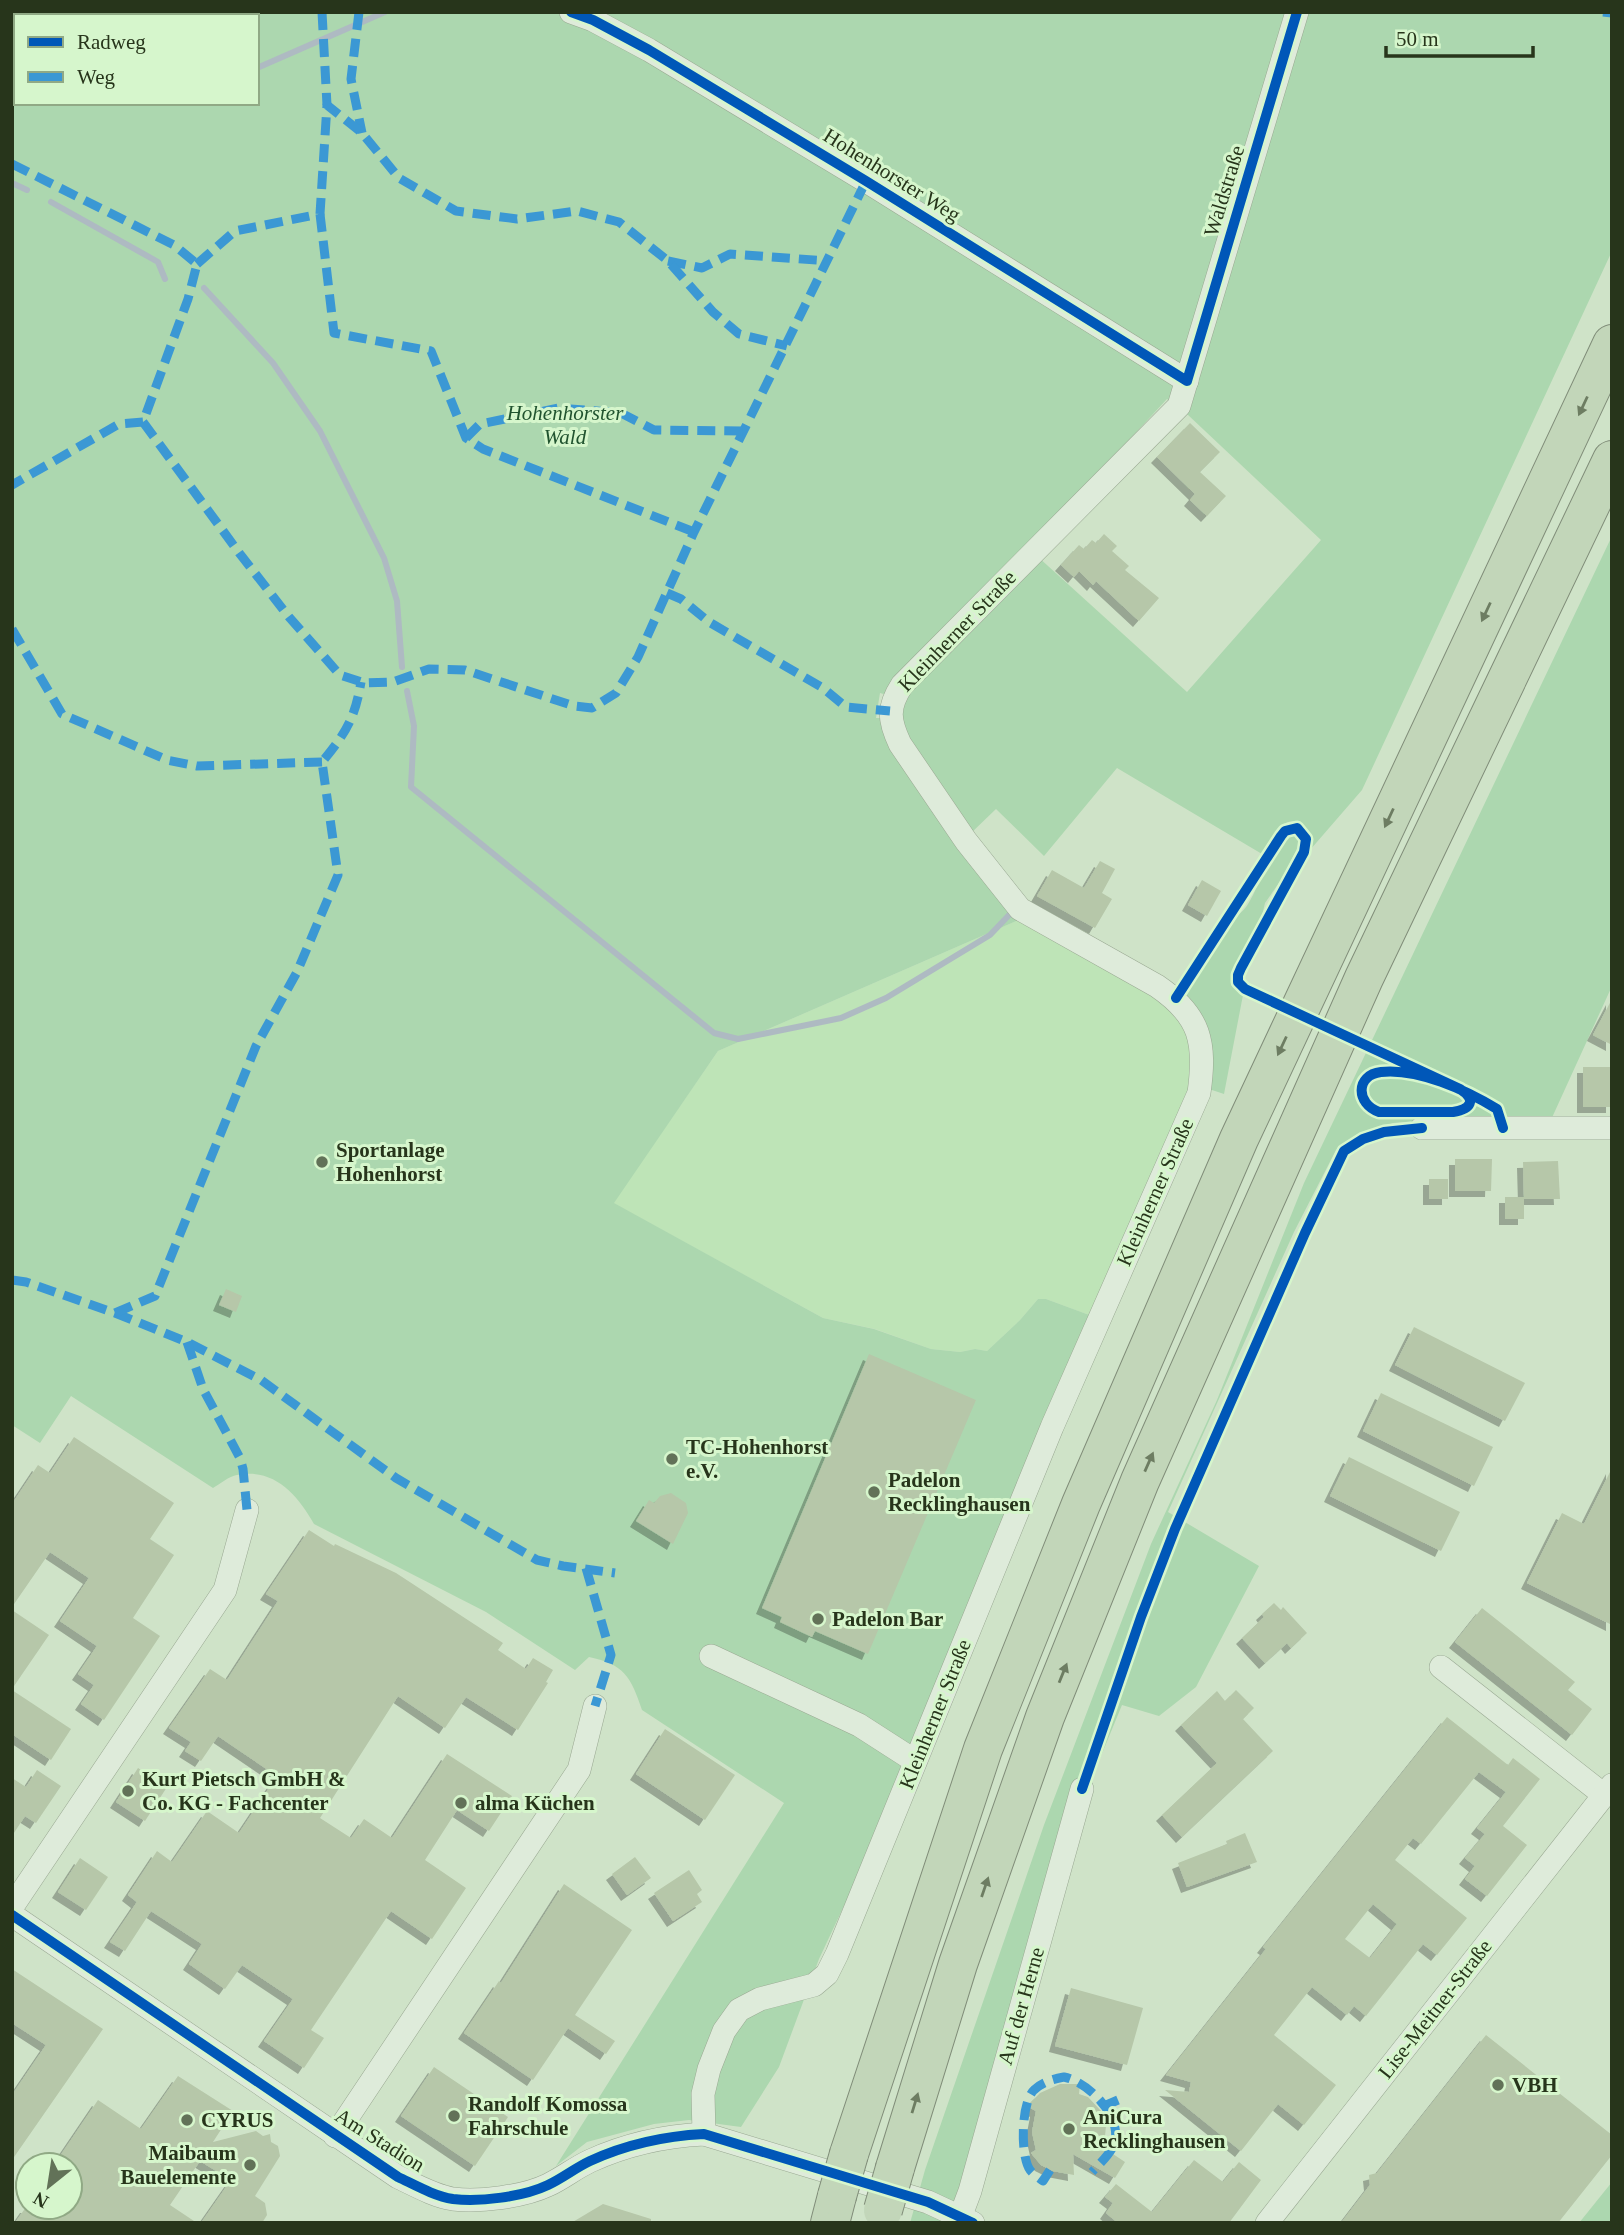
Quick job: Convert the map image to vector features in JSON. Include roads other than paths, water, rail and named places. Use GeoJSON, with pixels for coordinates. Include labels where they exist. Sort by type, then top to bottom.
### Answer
{"type":"FeatureCollection","features":[{"type":"Feature","properties":{"kind":"highway"},"geometry":{"type":"LineString","coordinates":[[833,2209],[983,1749],[1081,1504],[1239,1139],[1612,344]]}},
{"type":"Feature","properties":{"kind":"highway"},"geometry":{"type":"LineString","coordinates":[[881,2216],[958,1964],[1045,1717],[1140,1481],[1358,989],[1612,460]]}},
{"type":"Feature","properties":{"kind":"street","name":"Hohenhorster Weg"},"geometry":{"type":"LineString","coordinates":[[571,12],[593,20],[649,50],[866,181],[1187,381]]}},
{"type":"Feature","properties":{"kind":"street","name":"Waldstraße"},"geometry":{"type":"LineString","coordinates":[[1187,381],[1297,12]]}},
{"type":"Feature","properties":{"kind":"street","name":"Kleinherner Straße"},"geometry":{"type":"LineString","coordinates":[[704,2134],[703,2094],[709,2069],[724,2031],[739,2010],[760,1999],[814,1985],[827,1974],[1052,1427],[1199,1093],[1201,1040],[1187,1011],[1176,998],[1020,909],[966,841],[900,744],[892,728],[890,711],[894,697],[902,685],[1179,406],[1187,381]]}},
{"type":"Feature","properties":{"kind":"street"},"geometry":{"type":"LineString","coordinates":[[1422,1128],[1612,1128]]}},
{"type":"Feature","properties":{"kind":"street"},"geometry":{"type":"LineString","coordinates":[[12,1907],[225,1590],[247,1510]]}},
{"type":"Feature","properties":{"kind":"street"},"geometry":{"type":"LineString","coordinates":[[711,1656],[859,1725],[915,1761]]}},
{"type":"Feature","properties":{"kind":"street","name":"Lise-Meitner-Straße"},"geometry":{"type":"LineString","coordinates":[[1267,2223],[1608,1790],[1441,1667]]}},
{"type":"Feature","properties":{"kind":"street","name":"Am Stadion"},"geometry":{"type":"LineString","coordinates":[[335,2136],[579,1770],[595,1706]]}},
{"type":"Feature","properties":{"kind":"street","name":"Auf der Herne"},"geometry":{"type":"LineString","coordinates":[[963,2220],[1082,1788]]}},
{"type":"Feature","properties":{"kind":"street","name":"Am Stadion"},"geometry":{"type":"LineString","coordinates":[[12,1915],[398,2177],[452,2199],[502,2198],[547,2186],[589,2162],[639,2143],[671,2136],[704,2134],[928,2202],[963,2220]]}},
{"type":"Feature","properties":{"kind":"waterway"},"geometry":{"type":"LineString","coordinates":[[34,12],[39,14]]}},
{"type":"Feature","properties":{"kind":"waterway"},"geometry":{"type":"LineString","coordinates":[[259,67],[385,12]]}},
{"type":"Feature","properties":{"kind":"waterway"},"geometry":{"type":"LineString","coordinates":[[12,183],[27,190]]}},
{"type":"Feature","properties":{"kind":"waterway"},"geometry":{"type":"LineString","coordinates":[[51,202],[158,262],[165,279]]}},
{"type":"Feature","properties":{"kind":"waterway"},"geometry":{"type":"LineString","coordinates":[[204,288],[273,363],[320,431],[384,558],[397,601],[402,667]]}},
{"type":"Feature","properties":{"kind":"waterway"},"geometry":{"type":"LineString","coordinates":[[407,691],[414,726],[411,787],[714,1033],[738,1039],[841,1018],[886,998],[990,935],[1010,914]]}},
{"type":"Feature","properties":{"kind":"place","name":"Sportanlage Hohenhorst"},"geometry":{"type":"Point","coordinates":[322,1162]}},
{"type":"Feature","properties":{"kind":"place","name":"TC-Hohenhorst e.V."},"geometry":{"type":"Point","coordinates":[672,1459]}},
{"type":"Feature","properties":{"kind":"place","name":"Padelon Recklinghausen"},"geometry":{"type":"Point","coordinates":[874,1492]}},
{"type":"Feature","properties":{"kind":"place","name":"Padelon Bar"},"geometry":{"type":"Point","coordinates":[818,1619]}},
{"type":"Feature","properties":{"kind":"place","name":"Kurt Pietsch GmbH & Co. KG - Fachcenter"},"geometry":{"type":"Point","coordinates":[128,1791]}},
{"type":"Feature","properties":{"kind":"place","name":"alma Küchen"},"geometry":{"type":"Point","coordinates":[461,1803]}},
{"type":"Feature","properties":{"kind":"place","name":"VBH"},"geometry":{"type":"Point","coordinates":[1498,2085]}},
{"type":"Feature","properties":{"kind":"place","name":"Randolf Komossa Fahrschule"},"geometry":{"type":"Point","coordinates":[454,2116]}},
{"type":"Feature","properties":{"kind":"place","name":"CYRUS"},"geometry":{"type":"Point","coordinates":[187,2120]}},
{"type":"Feature","properties":{"kind":"place","name":"AniCura Recklinghausen"},"geometry":{"type":"Point","coordinates":[1069,2129]}},
{"type":"Feature","properties":{"kind":"place","name":"Maibaum Bauelemente"},"geometry":{"type":"Point","coordinates":[250,2165]}},
{"type":"Feature","properties":{"kind":"park label","name":"Hohenhorster Wald"},"geometry":{"type":"Point","coordinates":[565,425]}}]}
